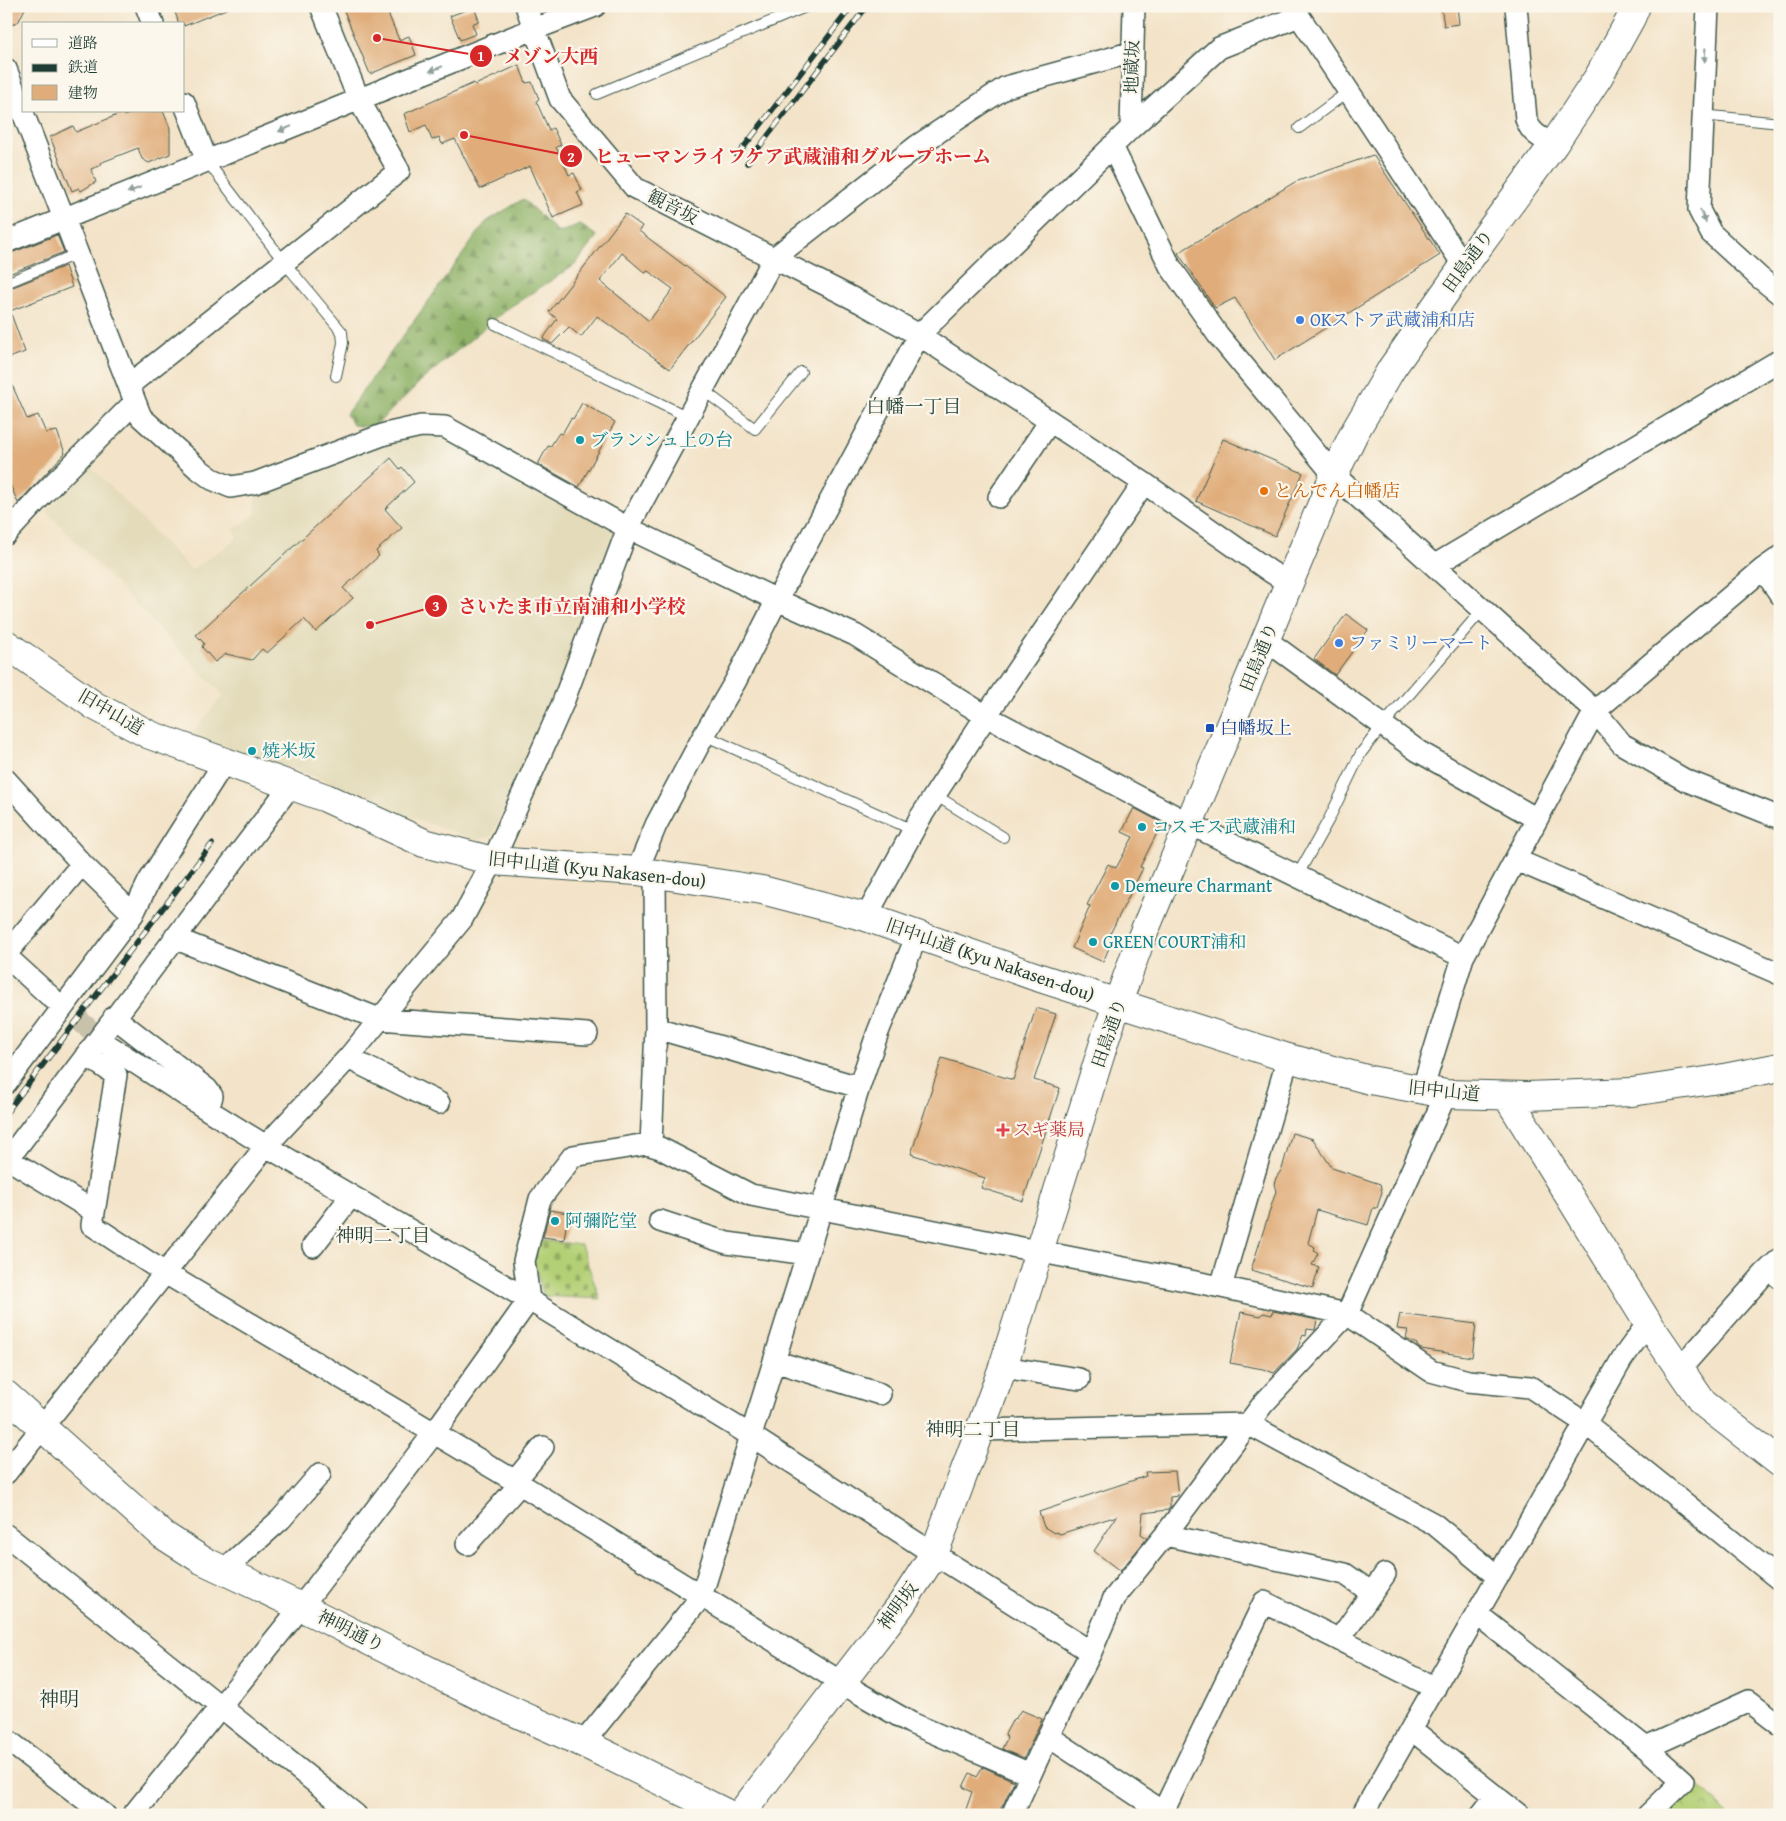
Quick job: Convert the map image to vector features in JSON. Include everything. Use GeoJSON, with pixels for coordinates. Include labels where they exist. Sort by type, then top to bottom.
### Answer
{"type":"FeatureCollection","features":[{"type":"Feature","properties":{"kind":"street"},"geometry":{"type":"LineString","coordinates":[[146,6],[152,22]]}},
{"type":"Feature","properties":{"kind":"street"},"geometry":{"type":"LineString","coordinates":[[8,526],[44,493],[132,393],[284,262],[398,171],[359,100],[321,6]]}},
{"type":"Feature","properties":{"kind":"street","name":"観音坂"},"geometry":{"type":"LineString","coordinates":[[526,6],[560,99],[635,188],[862,303],[919,335],[1144,483],[1271,572],[1290,583]]}},
{"type":"Feature","properties":{"kind":"street"},"geometry":{"type":"LineString","coordinates":[[6,242],[595,6]]}},
{"type":"Feature","properties":{"kind":"street","name":"地蔵坂"},"geometry":{"type":"LineString","coordinates":[[1131,128],[1134,6]]}},
{"type":"Feature","properties":{"kind":"street"},"geometry":{"type":"LineString","coordinates":[[1516,6],[1526,119],[1529,129],[1537,136],[1554,144]]}},
{"type":"Feature","properties":{"kind":"street","name":"田島通り"},"geometry":{"type":"LineString","coordinates":[[1003,1367],[1107,1033],[1139,944],[1334,475],[1354,433],[1392,368],[1554,144],[1599,76],[1636,6]]}},
{"type":"Feature","properties":{"kind":"street"},"geometry":{"type":"LineString","coordinates":[[1708,6],[1699,210],[1711,233],[1780,294]]}},
{"type":"Feature","properties":{"kind":"street"},"geometry":{"type":"LineString","coordinates":[[651,1145],[656,1028],[646,872],[656,825],[704,735],[735,682],[776,600],[919,335],[1112,146],[1219,48],[1300,16],[1464,266]]}},
{"type":"Feature","properties":{"kind":"street"},"geometry":{"type":"LineString","coordinates":[[6,1473],[266,1146],[348,1058],[462,919],[493,861],[562,705],[628,528],[774,258],[917,146],[1006,87],[1132,52]]}},
{"type":"Feature","properties":{"kind":"street"},"geometry":{"type":"LineString","coordinates":[[6,69],[22,109]]}},
{"type":"Feature","properties":{"kind":"street"},"geometry":{"type":"LineString","coordinates":[[185,105],[207,161]]}},
{"type":"Feature","properties":{"kind":"street"},"geometry":{"type":"LineString","coordinates":[[23,112],[141,417],[212,479],[231,486],[256,483],[385,434],[421,426],[445,427],[628,528],[776,600],[855,635],[986,716],[1190,824],[1463,957]]}},
{"type":"Feature","properties":{"kind":"street"},"geometry":{"type":"LineString","coordinates":[[1112,146],[1170,266],[1218,335],[1334,475],[1595,711],[1622,744],[1685,780],[1780,818]]}},
{"type":"Feature","properties":{"kind":"street"},"geometry":{"type":"LineString","coordinates":[[1435,565],[1780,360]]}},
{"type":"Feature","properties":{"kind":"street"},"geometry":{"type":"LineString","coordinates":[[999,497],[1050,421]]}},
{"type":"Feature","properties":{"kind":"street"},"geometry":{"type":"LineString","coordinates":[[866,917],[913,830],[935,795],[986,716],[1144,483]]}},
{"type":"Feature","properties":{"kind":"street"},"geometry":{"type":"LineString","coordinates":[[1012,1815],[1048,1736],[1091,1652],[1114,1598],[1165,1535],[1263,1404],[1347,1314],[1434,1093],[1463,957],[1595,711],[1771,563],[1780,594]]}},
{"type":"Feature","properties":{"kind":"street"},"geometry":{"type":"LineString","coordinates":[[1266,640],[1418,751],[1537,819]]}},
{"type":"Feature","properties":{"kind":"street","name":"旧中山道"},"geometry":{"type":"LineString","coordinates":[[6,644],[95,706],[124,723],[150,735],[225,761]]}},
{"type":"Feature","properties":{"kind":"street"},"geometry":{"type":"LineString","coordinates":[[6,1083],[132,914],[149,881],[225,761]]}},
{"type":"Feature","properties":{"kind":"street","name":"旧中山道 (Kyu Nakasen-dou)"},"geometry":{"type":"LineString","coordinates":[[225,761],[326,798],[424,842],[493,861],[646,872],[762,890],[866,917],[1119,1004]]}},
{"type":"Feature","properties":{"kind":"street"},"geometry":{"type":"LineString","coordinates":[[6,780],[82,864],[132,914]]}},
{"type":"Feature","properties":{"kind":"street"},"geometry":{"type":"LineString","coordinates":[[94,1211],[8,1158],[291,785]]}},
{"type":"Feature","properties":{"kind":"street"},"geometry":{"type":"LineString","coordinates":[[1516,860],[1780,974]]}},
{"type":"Feature","properties":{"kind":"street"},"geometry":{"type":"LineString","coordinates":[[52,998],[6,955],[82,864]]}},
{"type":"Feature","properties":{"kind":"street"},"geometry":{"type":"LineString","coordinates":[[583,1743],[701,1597],[859,1087],[878,1032],[917,935]]}},
{"type":"Feature","properties":{"kind":"street"},"geometry":{"type":"LineString","coordinates":[[174,938],[380,1019],[587,1034]]}},
{"type":"Feature","properties":{"kind":"street","name":"旧中山道"},"geometry":{"type":"LineString","coordinates":[[1119,1004],[1288,1058],[1370,1080],[1434,1093],[1507,1096],[1632,1092],[1719,1079],[1780,1067]]}},
{"type":"Feature","properties":{"kind":"street"},"geometry":{"type":"LineString","coordinates":[[114,1017],[207,1089],[212,1096],[208,1110]]}},
{"type":"Feature","properties":{"kind":"street"},"geometry":{"type":"LineString","coordinates":[[656,1028],[859,1087]]}},
{"type":"Feature","properties":{"kind":"street"},"geometry":{"type":"LineString","coordinates":[[111,1047],[266,1146],[529,1300],[750,1435],[934,1554],[1091,1652]]}},
{"type":"Feature","properties":{"kind":"street"},"geometry":{"type":"LineString","coordinates":[[86,1055],[116,1075],[92,1226],[165,1272],[518,1483],[840,1682],[911,1723],[1030,1774]]}},
{"type":"Feature","properties":{"kind":"street"},"geometry":{"type":"LineString","coordinates":[[348,1058],[439,1103]]}},
{"type":"Feature","properties":{"kind":"street"},"geometry":{"type":"LineString","coordinates":[[1221,1287],[1288,1058]]}},
{"type":"Feature","properties":{"kind":"street"},"geometry":{"type":"LineString","coordinates":[[1507,1096],[1648,1323],[1703,1402],[1780,1463]]}},
{"type":"Feature","properties":{"kind":"street"},"geometry":{"type":"LineString","coordinates":[[133,1815],[300,1606],[434,1433],[529,1300],[524,1261],[540,1199],[573,1156],[647,1144],[660,1148],[751,1195],[1221,1287],[1347,1314],[1431,1371],[1468,1381],[1530,1387],[1585,1423],[1780,1580]]}},
{"type":"Feature","properties":{"kind":"street"},"geometry":{"type":"LineString","coordinates":[[313,1246],[351,1196]]}},
{"type":"Feature","properties":{"kind":"street"},"geometry":{"type":"LineString","coordinates":[[660,1221],[727,1243],[807,1254]]}},
{"type":"Feature","properties":{"kind":"street"},"geometry":{"type":"LineString","coordinates":[[1680,1369],[1775,1272]]}},
{"type":"Feature","properties":{"kind":"street"},"geometry":{"type":"LineString","coordinates":[[1362,1815],[1622,1359],[1648,1323]]}},
{"type":"Feature","properties":{"kind":"street"},"geometry":{"type":"LineString","coordinates":[[774,1361],[880,1394]]}},
{"type":"Feature","properties":{"kind":"street"},"geometry":{"type":"LineString","coordinates":[[1003,1367],[1079,1379]]}},
{"type":"Feature","properties":{"kind":"street","name":"神明坂"},"geometry":{"type":"LineString","coordinates":[[740,1815],[840,1682],[901,1605],[934,1554],[1003,1367]]}},
{"type":"Feature","properties":{"kind":"street","name":"神明通り"},"geometry":{"type":"LineString","coordinates":[[6,1395],[163,1535],[202,1560],[300,1606],[490,1701],[583,1743],[730,1815]]}},
{"type":"Feature","properties":{"kind":"street"},"geometry":{"type":"LineString","coordinates":[[979,1430],[1248,1424],[1434,1524],[1498,1577]]}},
{"type":"Feature","properties":{"kind":"street"},"geometry":{"type":"LineString","coordinates":[[467,1544],[518,1483],[543,1448]]}},
{"type":"Feature","properties":{"kind":"street"},"geometry":{"type":"LineString","coordinates":[[224,1570],[281,1518],[320,1474]]}},
{"type":"Feature","properties":{"kind":"street"},"geometry":{"type":"LineString","coordinates":[[6,1535],[356,1815]]}},
{"type":"Feature","properties":{"kind":"street"},"geometry":{"type":"LineString","coordinates":[[1165,1535],[1345,1574],[1372,1593]]}},
{"type":"Feature","properties":{"kind":"street"},"geometry":{"type":"LineString","coordinates":[[1339,1640],[1386,1574]]}},
{"type":"Feature","properties":{"kind":"street"},"geometry":{"type":"LineString","coordinates":[[1048,1736],[1165,1814],[1264,1602],[1435,1688]]}},
{"type":"Feature","properties":{"kind":"street"},"geometry":{"type":"LineString","coordinates":[[1477,1614],[1646,1748],[1683,1781],[1648,1815]]}},
{"type":"Feature","properties":{"kind":"street"},"geometry":{"type":"LineString","coordinates":[[1646,1748],[1749,1701],[1780,1725]]}},
{"type":"Feature","properties":{"kind":"street"},"geometry":{"type":"LineString","coordinates":[[1411,1729],[1519,1815]]}},
{"type":"Feature","properties":{"kind":"street"},"geometry":{"type":"LineString","coordinates":[[6,1739],[105,1815]]}},
{"type":"Feature","properties":{"kind":"street"},"geometry":{"type":"LineString","coordinates":[[1481,1815],[1496,1796]]}},
{"type":"Feature","properties":{"kind":"lane"},"geometry":{"type":"LineString","coordinates":[[597,94],[808,6]]}},
{"type":"Feature","properties":{"kind":"lane"},"geometry":{"type":"LineString","coordinates":[[1299,128],[1349,91]]}},
{"type":"Feature","properties":{"kind":"lane"},"geometry":{"type":"LineString","coordinates":[[1702,115],[1780,123]]}},
{"type":"Feature","properties":{"kind":"lane"},"geometry":{"type":"LineString","coordinates":[[207,161],[284,262],[342,332],[343,343],[336,376]]}},
{"type":"Feature","properties":{"kind":"lane"},"geometry":{"type":"LineString","coordinates":[[6,283],[78,254]]}},
{"type":"Feature","properties":{"kind":"lane"},"geometry":{"type":"LineString","coordinates":[[495,324],[688,417]]}},
{"type":"Feature","properties":{"kind":"lane"},"geometry":{"type":"LineString","coordinates":[[703,390],[755,429],[801,372]]}},
{"type":"Feature","properties":{"kind":"lane"},"geometry":{"type":"LineString","coordinates":[[1297,876],[1329,819],[1361,753],[1483,609]]}},
{"type":"Feature","properties":{"kind":"lane"},"geometry":{"type":"LineString","coordinates":[[704,735],[913,830]]}},
{"type":"Feature","properties":{"kind":"lane"},"geometry":{"type":"LineString","coordinates":[[935,795],[1003,837]]}},
{"type":"Feature","properties":{"kind":"shaded area"},"geometry":{"type":"Polygon","coordinates":[[[421,426],[612,528],[617,539],[562,680],[492,836],[476,840],[399,813],[325,780],[292,768],[223,749],[190,736],[223,695],[46,511],[90,466],[191,570],[237,539],[234,529],[256,514],[255,483],[421,426]]]}},
{"type":"Feature","properties":{"kind":"green space"},"geometry":{"type":"Polygon","coordinates":[[[523,199],[559,233],[579,224],[597,236],[575,265],[507,309],[422,380],[373,428],[353,425],[346,414],[486,222],[523,199]]]}},
{"type":"Feature","properties":{"kind":"green space"},"geometry":{"type":"Polygon","coordinates":[[[536,1240],[581,1245],[600,1299],[543,1296],[533,1257],[536,1240]]]}},
{"type":"Feature","properties":{"kind":"green space"},"geometry":{"type":"Polygon","coordinates":[[[1695,1780],[1730,1815],[1653,1815],[1695,1780]]]}},
{"type":"Feature","properties":{"kind":"building"},"geometry":{"type":"Polygon","coordinates":[[[6,6],[26,6],[19,21],[6,28],[6,6]]]}},
{"type":"Feature","properties":{"kind":"building"},"geometry":{"type":"Polygon","coordinates":[[[173,6],[231,6],[185,26],[185,22],[178,22],[173,6]]]}},
{"type":"Feature","properties":{"kind":"building"},"geometry":{"type":"Polygon","coordinates":[[[342,6],[385,6],[399,40],[409,36],[416,55],[370,74],[342,6]]]}},
{"type":"Feature","properties":{"kind":"building"},"geometry":{"type":"Polygon","coordinates":[[[1441,6],[1457,6],[1459,24],[1444,26],[1441,6]]]}},
{"type":"Feature","properties":{"kind":"building"},"geometry":{"type":"Polygon","coordinates":[[[474,7],[479,21],[472,24],[476,34],[460,40],[450,16],[474,7]]]}},
{"type":"Feature","properties":{"kind":"building"},"geometry":{"type":"Polygon","coordinates":[[[519,65],[526,83],[532,82],[539,99],[536,101],[549,130],[553,128],[561,145],[556,147],[569,175],[574,173],[582,190],[577,192],[583,205],[553,218],[530,166],[480,189],[455,139],[442,144],[439,137],[432,140],[426,125],[410,132],[404,114],[519,65]]]}},
{"type":"Feature","properties":{"kind":"building"},"geometry":{"type":"Polygon","coordinates":[[[133,112],[163,112],[170,128],[170,154],[149,163],[142,159],[138,148],[100,163],[101,165],[91,169],[96,182],[81,191],[79,188],[72,191],[50,137],[73,126],[76,132],[122,113],[124,116],[133,112]]]}},
{"type":"Feature","properties":{"kind":"building"},"geometry":{"type":"Polygon","coordinates":[[[1373,155],[1440,255],[1275,360],[1235,298],[1215,308],[1178,253],[1295,182],[1373,155]]]}},
{"type":"Feature","properties":{"kind":"building"},"geometry":{"type":"Polygon","coordinates":[[[625,214],[642,226],[639,231],[726,297],[670,369],[597,316],[581,337],[569,327],[552,344],[543,339],[557,319],[549,312],[625,214]],[[622,253],[600,281],[649,321],[673,289],[648,271],[645,273],[622,253]]]}},
{"type":"Feature","properties":{"kind":"building"},"geometry":{"type":"Polygon","coordinates":[[[57,235],[64,252],[6,275],[6,255],[57,235]]]}},
{"type":"Feature","properties":{"kind":"building"},"geometry":{"type":"Polygon","coordinates":[[[65,266],[72,287],[10,311],[25,352],[6,359],[6,290],[65,266]]]}},
{"type":"Feature","properties":{"kind":"building"},"geometry":{"type":"Polygon","coordinates":[[[6,371],[27,419],[38,415],[46,433],[57,431],[65,453],[18,503],[6,475],[6,371]]]}},
{"type":"Feature","properties":{"kind":"building","name":"ブランシュ上の台"},"geometry":{"type":"Polygon","coordinates":[[[582,403],[615,422],[579,487],[538,464],[548,446],[550,447],[559,433],[562,434],[582,403]]]}},
{"type":"Feature","properties":{"kind":"building"},"geometry":{"type":"Polygon","coordinates":[[[1223,439],[1303,473],[1275,536],[1196,501],[1223,439]]]}},
{"type":"Feature","properties":{"kind":"building"},"geometry":{"type":"Polygon","coordinates":[[[391,458],[400,469],[402,467],[414,482],[385,509],[402,528],[376,551],[379,556],[343,588],[353,598],[316,632],[304,619],[267,653],[262,649],[252,660],[226,654],[215,662],[202,647],[204,643],[196,635],[391,458]]]}},
{"type":"Feature","properties":{"kind":"building"},"geometry":{"type":"Polygon","coordinates":[[[1346,614],[1368,630],[1335,675],[1314,659],[1346,614]]]}},
{"type":"Feature","properties":{"kind":"building"},"geometry":{"type":"Polygon","coordinates":[[[1134,808],[1162,823],[1140,867],[1143,868],[1110,934],[1114,936],[1103,962],[1072,948],[1090,906],[1087,905],[1108,864],[1116,868],[1133,837],[1122,832],[1134,808]]]}},
{"type":"Feature","properties":{"kind":"building"},"geometry":{"type":"Polygon","coordinates":[[[1036,1008],[1056,1014],[1034,1080],[1060,1088],[1023,1201],[981,1188],[985,1178],[911,1154],[942,1058],[1013,1080],[1036,1008]]]}},
{"type":"Feature","properties":{"kind":"building"},"geometry":{"type":"Polygon","coordinates":[[[1292,1133],[1313,1139],[1332,1168],[1380,1184],[1382,1192],[1377,1208],[1373,1208],[1368,1225],[1317,1210],[1308,1243],[1315,1247],[1314,1250],[1318,1253],[1312,1265],[1319,1267],[1313,1288],[1251,1270],[1276,1191],[1274,1184],[1282,1169],[1292,1133]]]}},
{"type":"Feature","properties":{"kind":"building","name":"阿彌陀堂"},"geometry":{"type":"Polygon","coordinates":[[[550,1210],[568,1213],[564,1240],[543,1237],[550,1210]]]}},
{"type":"Feature","properties":{"kind":"building"},"geometry":{"type":"Polygon","coordinates":[[[1273,1311],[1317,1320],[1315,1330],[1307,1329],[1306,1336],[1303,1335],[1297,1349],[1274,1373],[1230,1363],[1241,1312],[1261,1316],[1263,1313],[1272,1315],[1273,1311]]]}},
{"type":"Feature","properties":{"kind":"building"},"geometry":{"type":"Polygon","coordinates":[[[1400,1314],[1476,1324],[1472,1357],[1421,1349],[1417,1344],[1406,1339],[1408,1330],[1397,1329],[1400,1314]]]}},
{"type":"Feature","properties":{"kind":"building"},"geometry":{"type":"Polygon","coordinates":[[[1175,1471],[1178,1496],[1170,1497],[1170,1507],[1168,1510],[1143,1513],[1141,1534],[1147,1538],[1120,1571],[1094,1551],[1117,1516],[1060,1534],[1044,1527],[1039,1512],[1146,1476],[1145,1472],[1175,1471]]]}},
{"type":"Feature","properties":{"kind":"building"},"geometry":{"type":"Polygon","coordinates":[[[1021,1710],[1042,1719],[1024,1758],[1002,1749],[1007,1738],[1005,1734],[1013,1719],[1016,1718],[1021,1710]]]}},
{"type":"Feature","properties":{"kind":"building"},"geometry":{"type":"Polygon","coordinates":[[[983,1767],[1014,1781],[1003,1805],[995,1815],[964,1815],[972,1792],[963,1787],[970,1773],[977,1777],[983,1767]]]}},
{"type":"Feature","properties":{"kind":"tunnel"},"geometry":{"type":"LineString","coordinates":[[52,998],[111,1047]]}},
{"type":"Feature","properties":{"kind":"railway"},"geometry":{"type":"LineString","coordinates":[[737,156],[852,6]]}},
{"type":"Feature","properties":{"kind":"railway"},"geometry":{"type":"LineString","coordinates":[[747,163],[867,6]]}},
{"type":"Feature","properties":{"kind":"railway"},"geometry":{"type":"LineString","coordinates":[[6,1113],[212,844]]}},
{"type":"Feature","properties":{"kind":"place","name":"メゾン大西"},"geometry":{"type":"Point","coordinates":[377,38]}},
{"type":"Feature","properties":{"kind":"place","name":"ヒューマンライフケア武蔵浦和グループホーム"},"geometry":{"type":"Point","coordinates":[464,135]}},
{"type":"Feature","properties":{"kind":"place","name":"OKストア武蔵浦和店"},"geometry":{"type":"Point","coordinates":[1300,320]}},
{"type":"Feature","properties":{"kind":"place","name":"ブランシュ上の台"},"geometry":{"type":"Point","coordinates":[580,440]}},
{"type":"Feature","properties":{"kind":"place","name":"とんでん白幡店"},"geometry":{"type":"Point","coordinates":[1264,491]}},
{"type":"Feature","properties":{"kind":"place","name":"さいたま市立南浦和小学校"},"geometry":{"type":"Point","coordinates":[370,625]}},
{"type":"Feature","properties":{"kind":"place","name":"ファミリーマート"},"geometry":{"type":"Point","coordinates":[1339,643]}},
{"type":"Feature","properties":{"kind":"place","name":"白幡坂上"},"geometry":{"type":"Point","coordinates":[1210,728]}},
{"type":"Feature","properties":{"kind":"place","name":"焼米坂"},"geometry":{"type":"Point","coordinates":[252,751]}},
{"type":"Feature","properties":{"kind":"place","name":"コスモス武蔵浦和"},"geometry":{"type":"Point","coordinates":[1142,827]}},
{"type":"Feature","properties":{"kind":"place","name":"Demeure Charmant"},"geometry":{"type":"Point","coordinates":[1115,886]}},
{"type":"Feature","properties":{"kind":"place","name":"GREEN COURT浦和"},"geometry":{"type":"Point","coordinates":[1093,942]}},
{"type":"Feature","properties":{"kind":"place","name":"スギ薬局"},"geometry":{"type":"Point","coordinates":[1003,1130]}},
{"type":"Feature","properties":{"kind":"place","name":"阿彌陀堂"},"geometry":{"type":"Point","coordinates":[555,1221]}},
{"type":"Feature","properties":{"kind":"district","name":"白幡一丁目"},"geometry":{"type":"Point","coordinates":[914,406]}},
{"type":"Feature","properties":{"kind":"district","name":"神明二丁目"},"geometry":{"type":"Point","coordinates":[383,1235]}},
{"type":"Feature","properties":{"kind":"district","name":"神明二丁目"},"geometry":{"type":"Point","coordinates":[973,1429]}},
{"type":"Feature","properties":{"kind":"district","name":"神明"},"geometry":{"type":"Point","coordinates":[59,1699]}}]}
